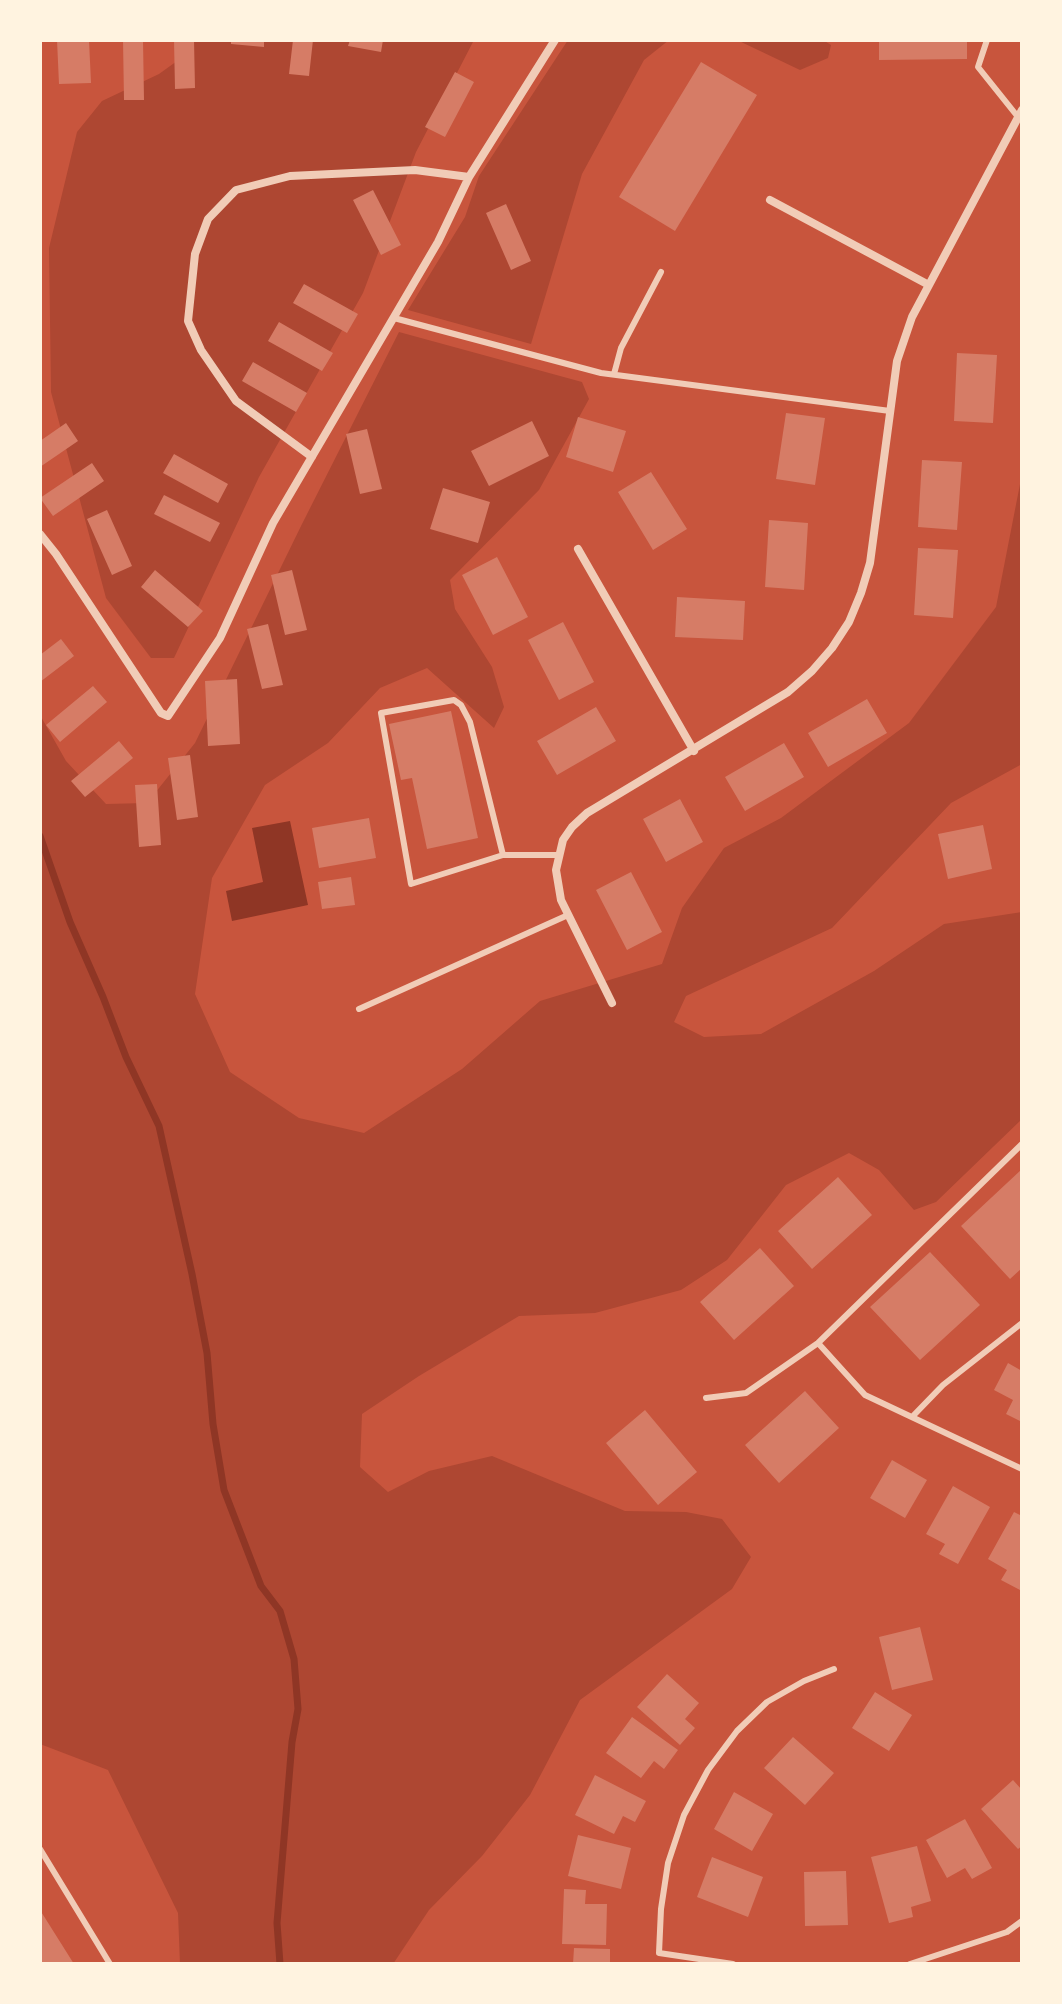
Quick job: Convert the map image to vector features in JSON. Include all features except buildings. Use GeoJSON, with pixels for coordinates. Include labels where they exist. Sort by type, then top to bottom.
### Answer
{"type":"FeatureCollection","features":[{"type":"Feature","properties":{"kind":"street"},"geometry":{"type":"LineString","coordinates":[[40,534],[161,713],[168,716],[220,638],[273,523],[438,242],[469,177],[555,40]]}},
{"type":"Feature","properties":{"kind":"street"},"geometry":{"type":"LineString","coordinates":[[612,1003],[556,886],[558,855],[572,827],[587,813],[788,692],[822,660],[849,622],[870,563],[897,361],[927,284],[1021,116]]}},
{"type":"Feature","properties":{"kind":"street"},"geometry":{"type":"LineString","coordinates":[[312,457],[236,401],[201,350],[188,321],[195,254],[208,219],[236,190],[290,176],[415,170],[469,177]]}},
{"type":"Feature","properties":{"kind":"street"},"geometry":{"type":"LineString","coordinates":[[770,200],[927,284]]}},
{"type":"Feature","properties":{"kind":"street"},"geometry":{"type":"LineString","coordinates":[[578,549],[694,751]]}},
{"type":"Feature","properties":{"kind":"lane"},"geometry":{"type":"LineString","coordinates":[[987,40],[978,67],[1021,116]]}},
{"type":"Feature","properties":{"kind":"lane"},"geometry":{"type":"LineString","coordinates":[[614,374],[621,348],[661,272]]}},
{"type":"Feature","properties":{"kind":"lane"},"geometry":{"type":"LineString","coordinates":[[394,318],[614,374],[890,411]]}},
{"type":"Feature","properties":{"kind":"lane"},"geometry":{"type":"LineString","coordinates":[[503,855],[470,722],[461,705],[454,700],[381,713],[411,884],[503,855],[558,855]]}},
{"type":"Feature","properties":{"kind":"lane"},"geometry":{"type":"LineString","coordinates":[[359,1009],[568,915]]}},
{"type":"Feature","properties":{"kind":"lane"},"geometry":{"type":"LineString","coordinates":[[706,1398],[746,1393],[818,1343],[1022,1144]]}},
{"type":"Feature","properties":{"kind":"lane"},"geometry":{"type":"LineString","coordinates":[[912,1417],[943,1385],[1022,1323]]}},
{"type":"Feature","properties":{"kind":"lane"},"geometry":{"type":"LineString","coordinates":[[818,1343],[865,1395],[1022,1469]]}},
{"type":"Feature","properties":{"kind":"lane"},"geometry":{"type":"LineString","coordinates":[[660,1964],[661,1909],[668,1863],[684,1815],[708,1770],[737,1731],[767,1702],[804,1681],[834,1669]]}},
{"type":"Feature","properties":{"kind":"lane"},"geometry":{"type":"LineString","coordinates":[[40,1849],[110,1964]]}},
{"type":"Feature","properties":{"kind":"lane"},"geometry":{"type":"LineString","coordinates":[[910,1964],[1007,1932],[1022,1921]]}},
{"type":"Feature","properties":{"kind":"lane"},"geometry":{"type":"LineString","coordinates":[[659,1953],[733,1964]]}},
{"type":"Feature","properties":{"kind":"shaded area"},"geometry":{"type":"Polygon","coordinates":[[[192,40],[474,40],[416,152],[363,293],[259,477],[174,658],[151,658],[106,598],[51,392],[49,248],[77,132],[102,101],[159,74],[184,56],[192,40]]]}},
{"type":"Feature","properties":{"kind":"shaded area"},"geometry":{"type":"Polygon","coordinates":[[[568,40],[669,40],[644,60],[582,174],[531,344],[408,310],[465,217],[479,176],[568,40]]]}},
{"type":"Feature","properties":{"kind":"shaded area"},"geometry":{"type":"Polygon","coordinates":[[[737,40],[823,40],[831,45],[828,58],[800,70],[737,40]]]}},
{"type":"Feature","properties":{"kind":"shaded area"},"geometry":{"type":"Polygon","coordinates":[[[399,332],[582,382],[589,399],[539,490],[450,580],[455,609],[492,667],[504,707],[494,728],[427,668],[380,688],[328,743],[265,785],[212,878],[195,994],[230,1072],[299,1118],[364,1133],[462,1069],[540,1001],[662,964],[682,908],[724,848],[781,818],[909,723],[996,607],[1022,474],[1022,764],[951,803],[832,928],[686,996],[674,1022],[704,1037],[761,1034],[874,971],[944,924],[1022,912],[1022,1119],[936,1202],[914,1210],[879,1170],[849,1153],[786,1185],[727,1260],[681,1290],[595,1313],[519,1316],[362,1414],[360,1467],[388,1492],[429,1471],[492,1456],[625,1511],[686,1512],[722,1519],[751,1557],[732,1589],[580,1700],[530,1795],[482,1856],[429,1910],[393,1964],[180,1964],[178,1913],[108,1770],[40,1744],[40,715],[66,761],[106,804],[147,803],[195,743],[399,332]]]}},
{"type":"Feature","properties":{"kind":"shaded area"},"geometry":{"type":"Polygon","coordinates":[[[290,821],[308,905],[232,921],[226,891],[263,882],[252,828],[290,821]]]}},
{"type":"Feature","properties":{"kind":"waterway"},"geometry":{"type":"LineString","coordinates":[[40,836],[70,922],[126,1057],[159,1126],[207,1353],[213,1424],[224,1490],[261,1586],[280,1611],[294,1659],[298,1709],[292,1742],[277,1923],[280,1964]]}}]}
